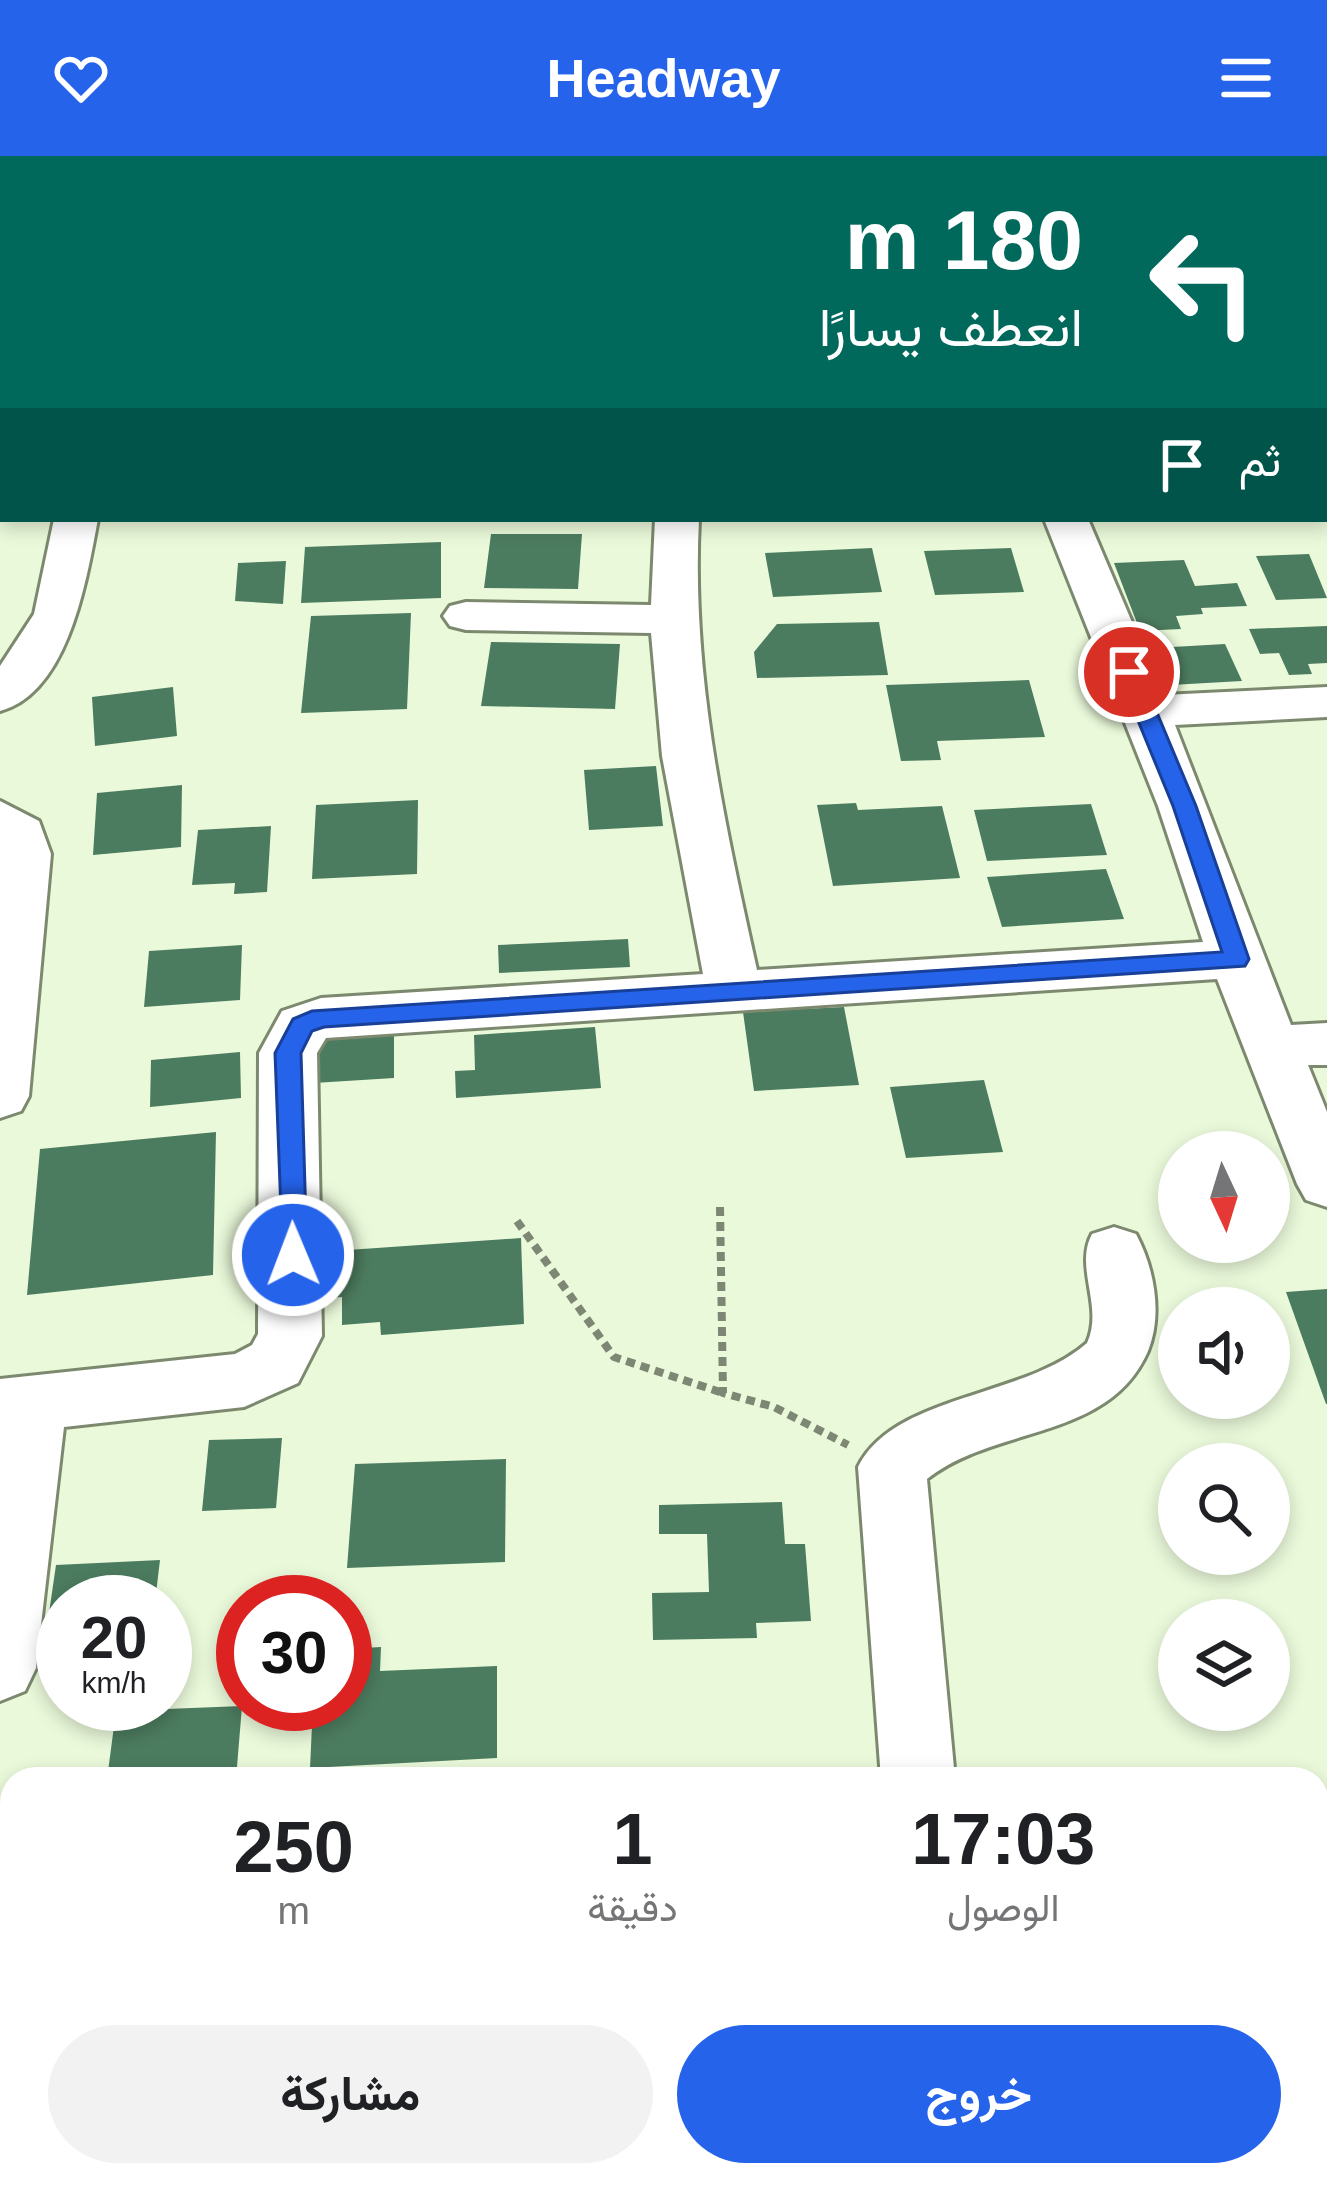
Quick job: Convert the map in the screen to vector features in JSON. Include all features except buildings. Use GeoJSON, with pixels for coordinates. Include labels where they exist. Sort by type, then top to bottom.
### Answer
{"type":"FeatureCollection","features":[{"type":"Feature","properties":{"kind":"street"},"geometry":{"type":"LineString","coordinates":[[0,696],[50,631],[75,522]]}},
{"type":"Feature","properties":{"kind":"street"},"geometry":{"type":"LineString","coordinates":[[677,522],[671,619],[676,706],[734,990]]}},
{"type":"Feature","properties":{"kind":"street"},"geometry":{"type":"LineString","coordinates":[[1067,522],[1145,711],[1237,959],[1299,1045],[1327,1184]]}},
{"type":"Feature","properties":{"kind":"street"},"geometry":{"type":"LineString","coordinates":[[466,616],[671,619]]}},
{"type":"Feature","properties":{"kind":"street"},"geometry":{"type":"LineString","coordinates":[[1145,711],[1327,702]]}},
{"type":"Feature","properties":{"kind":"street"},"geometry":{"type":"LineString","coordinates":[[0,818],[21,833],[25,854],[0,1096]]}},
{"type":"Feature","properties":{"kind":"street"},"geometry":{"type":"LineString","coordinates":[[0,1667],[17,1404],[244,1380],[275,1364],[290,1336],[294,1295],[288,1053],[302,1025],[355,1013],[1237,959]]}},
{"type":"Feature","properties":{"kind":"street"},"geometry":{"type":"LineString","coordinates":[[917,1767],[892,1467],[910,1448],[936,1434],[1030,1409],[1073,1389],[1112,1361],[1123,1337],[1125,1306],[1114,1251]]}},
{"type":"Feature","properties":{"kind":"path"},"geometry":{"type":"LineString","coordinates":[[720,1207],[723,1393]]}},
{"type":"Feature","properties":{"kind":"path"},"geometry":{"type":"LineString","coordinates":[[517,1221],[614,1358],[774,1407],[892,1467]]}},
{"type":"Feature","properties":{"kind":"route"},"geometry":{"type":"LineString","coordinates":[[293,1255],[288,1053],[302,1025],[321,1018],[1237,959],[1184,806],[1129,672]]}}]}
